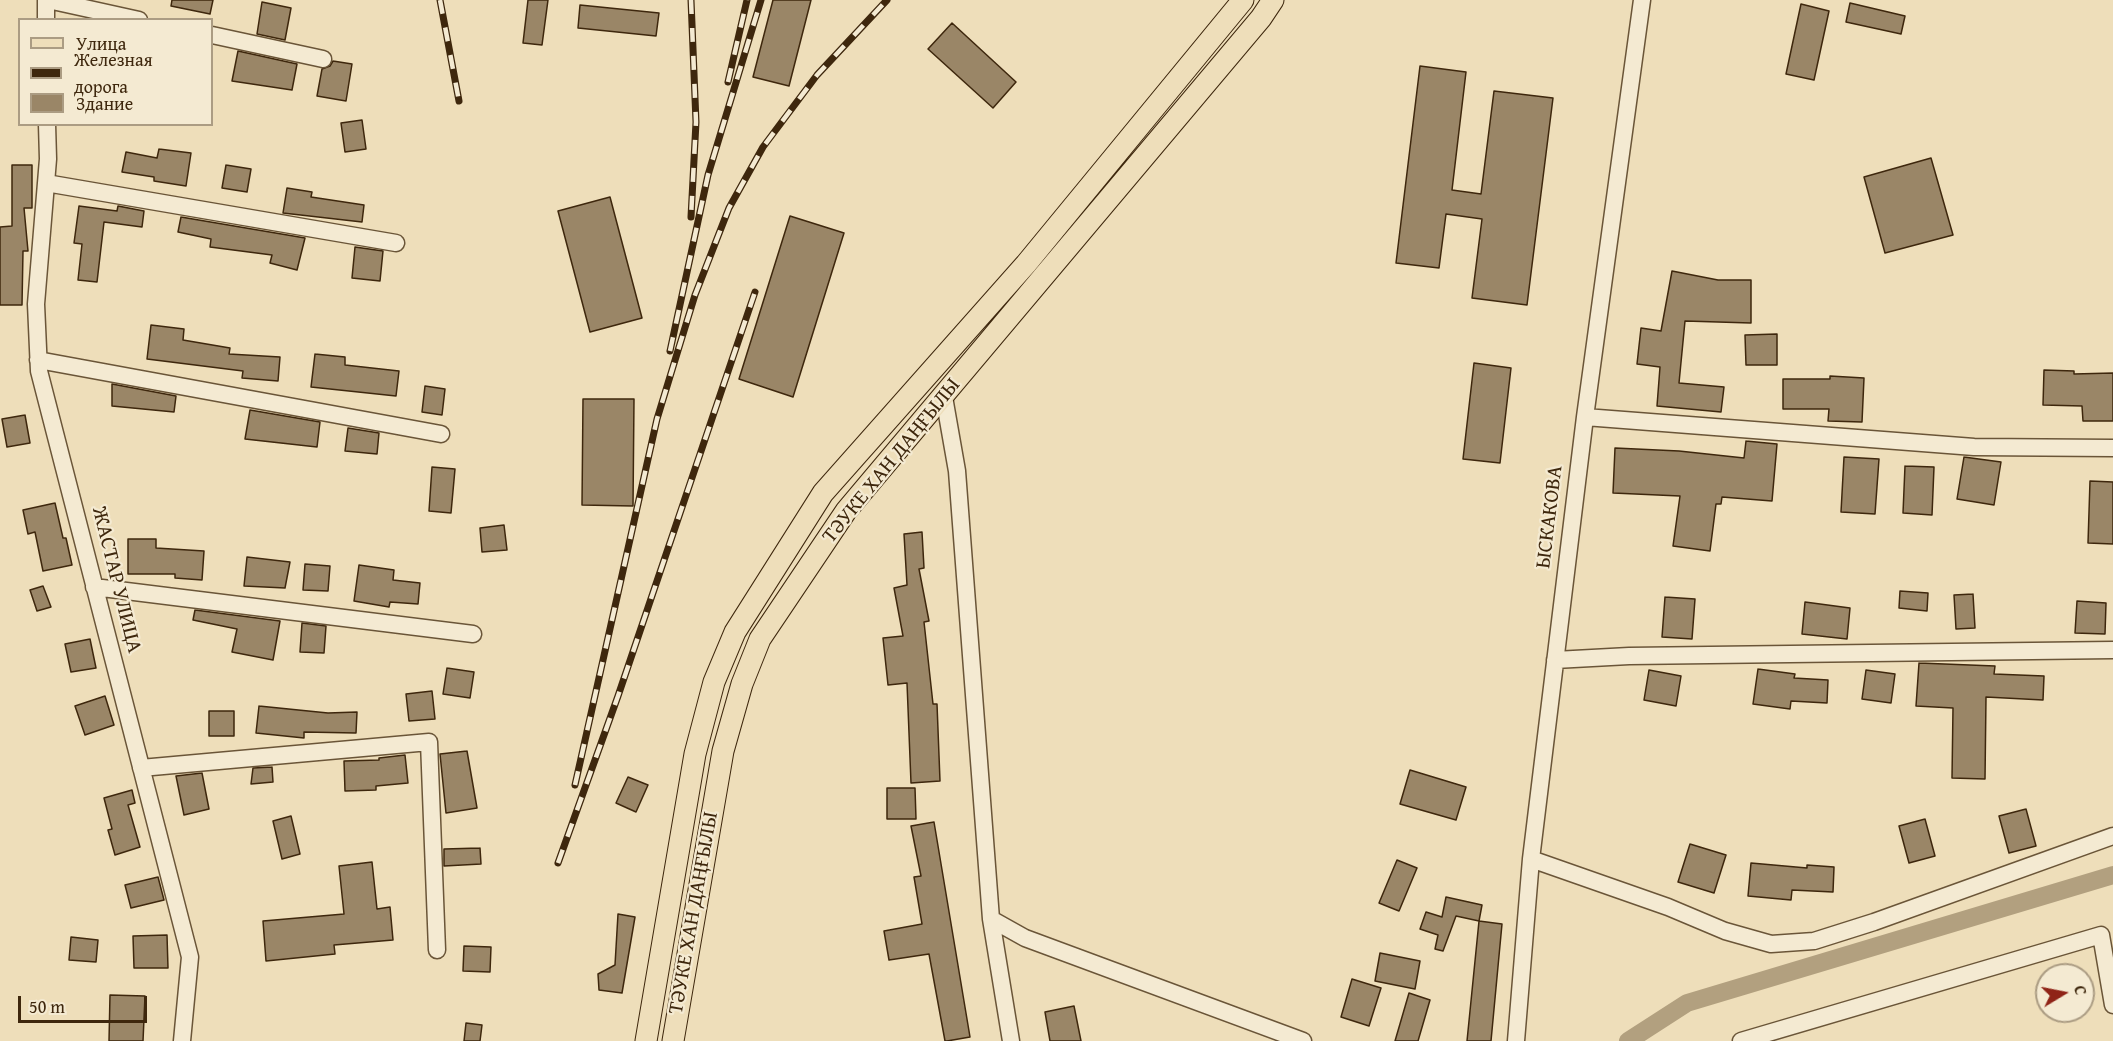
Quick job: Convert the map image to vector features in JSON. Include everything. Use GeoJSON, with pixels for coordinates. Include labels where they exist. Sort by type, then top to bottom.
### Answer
{"type":"FeatureCollection","features":[{"type":"Feature","properties":{"kind":"main road","name":"ТӘУКЕ ХАН ДАҢҒЫЛЫ"},"geometry":{"type":"LineString","coordinates":[[646,1041],[695,754],[714,682],[735,632],[823,493],[1026,264],[1244,0]]}},
{"type":"Feature","properties":{"kind":"main road","name":"ТӘУКЕ ХАН ДАҢҒЫЛЫ"},"geometry":{"type":"LineString","coordinates":[[673,1041],[723,751],[742,684],[760,639],[846,511],[1043,279],[1261,18],[1273,0]]}},
{"type":"Feature","properties":{"kind":"main road"},"geometry":{"type":"LineString","coordinates":[[1026,264],[1043,279]]}},
{"type":"Feature","properties":{"kind":"main road"},"geometry":{"type":"LineString","coordinates":[[823,493],[846,511]]}},
{"type":"Feature","properties":{"kind":"street"},"geometry":{"type":"LineString","coordinates":[[46,18],[47,0],[130,18]]}},
{"type":"Feature","properties":{"kind":"street","name":"ЫСКАКОВА"},"geometry":{"type":"LineString","coordinates":[[1516,1041],[1531,859],[1555,660],[1585,417],[1642,0]]}},
{"type":"Feature","properties":{"kind":"street"},"geometry":{"type":"LineString","coordinates":[[213,35],[323,59]]}},
{"type":"Feature","properties":{"kind":"street","name":"ЖАСТАР УЛИЦА"},"geometry":{"type":"LineString","coordinates":[[48,126],[46,183],[36,304],[39,371],[190,957],[182,1041]]}},
{"type":"Feature","properties":{"kind":"street"},"geometry":{"type":"LineString","coordinates":[[46,183],[396,243]]}},
{"type":"Feature","properties":{"kind":"street"},"geometry":{"type":"LineString","coordinates":[[38,360],[441,434]]}},
{"type":"Feature","properties":{"kind":"street"},"geometry":{"type":"LineString","coordinates":[[944,397],[957,471],[991,919],[1011,1041]]}},
{"type":"Feature","properties":{"kind":"street"},"geometry":{"type":"LineString","coordinates":[[1585,417],[1974,447],[2113,448]]}},
{"type":"Feature","properties":{"kind":"street"},"geometry":{"type":"LineString","coordinates":[[94,587],[473,633]]}},
{"type":"Feature","properties":{"kind":"street"},"geometry":{"type":"LineString","coordinates":[[1555,660],[1629,656],[2113,650]]}},
{"type":"Feature","properties":{"kind":"street"},"geometry":{"type":"LineString","coordinates":[[141,768],[429,742],[437,950]]}},
{"type":"Feature","properties":{"kind":"street"},"geometry":{"type":"LineString","coordinates":[[1531,859],[1668,907],[1725,931],[1771,944],[1814,941],[1874,922],[2113,836]]}},
{"type":"Feature","properties":{"kind":"street"},"geometry":{"type":"LineString","coordinates":[[991,919],[1025,938],[1303,1041]]}},
{"type":"Feature","properties":{"kind":"street"},"geometry":{"type":"LineString","coordinates":[[1741,1041],[2101,935],[2113,1005]]}},
{"type":"Feature","properties":{"kind":"building"},"geometry":{"type":"Polygon","coordinates":[[[172,0],[213,0],[210,14],[171,6],[172,0]]]}},
{"type":"Feature","properties":{"kind":"building"},"geometry":{"type":"Polygon","coordinates":[[[528,0],[548,0],[542,45],[523,43],[528,0]]]}},
{"type":"Feature","properties":{"kind":"building"},"geometry":{"type":"Polygon","coordinates":[[[773,0],[811,0],[789,86],[753,77],[773,0]]]}},
{"type":"Feature","properties":{"kind":"building"},"geometry":{"type":"Polygon","coordinates":[[[262,2],[291,8],[285,40],[257,34],[262,2]]]}},
{"type":"Feature","properties":{"kind":"building"},"geometry":{"type":"Polygon","coordinates":[[[1850,3],[1905,16],[1901,34],[1846,22],[1850,3]]]}},
{"type":"Feature","properties":{"kind":"building"},"geometry":{"type":"Polygon","coordinates":[[[1801,4],[1829,11],[1814,80],[1786,74],[1801,4]]]}},
{"type":"Feature","properties":{"kind":"building"},"geometry":{"type":"Polygon","coordinates":[[[580,5],[659,13],[656,36],[578,28],[580,5]]]}},
{"type":"Feature","properties":{"kind":"building"},"geometry":{"type":"Polygon","coordinates":[[[952,23],[1016,82],[993,108],[928,49],[952,23]]]}},
{"type":"Feature","properties":{"kind":"building"},"geometry":{"type":"Polygon","coordinates":[[[238,51],[297,64],[292,90],[232,81],[238,51]]]}},
{"type":"Feature","properties":{"kind":"building"},"geometry":{"type":"Polygon","coordinates":[[[333,61],[352,64],[346,101],[317,96],[322,69],[330,66],[333,61]]]}},
{"type":"Feature","properties":{"kind":"building"},"geometry":{"type":"Polygon","coordinates":[[[1420,66],[1466,72],[1452,190],[1481,194],[1494,91],[1553,98],[1527,305],[1472,298],[1482,219],[1446,214],[1439,268],[1396,263],[1420,66]]]}},
{"type":"Feature","properties":{"kind":"building"},"geometry":{"type":"Polygon","coordinates":[[[362,120],[366,149],[345,152],[341,123],[362,120]]]}},
{"type":"Feature","properties":{"kind":"building"},"geometry":{"type":"Polygon","coordinates":[[[159,149],[191,153],[186,186],[154,181],[154,177],[122,172],[126,152],[157,158],[159,149]]]}},
{"type":"Feature","properties":{"kind":"building"},"geometry":{"type":"Polygon","coordinates":[[[1931,158],[1953,235],[1885,253],[1864,177],[1931,158]]]}},
{"type":"Feature","properties":{"kind":"building"},"geometry":{"type":"Polygon","coordinates":[[[12,165],[32,165],[32,208],[24,208],[28,251],[23,251],[22,305],[0,305],[0,227],[12,226],[12,165]]]}},
{"type":"Feature","properties":{"kind":"building"},"geometry":{"type":"Polygon","coordinates":[[[226,165],[251,169],[247,192],[222,188],[226,165]]]}},
{"type":"Feature","properties":{"kind":"building"},"geometry":{"type":"Polygon","coordinates":[[[287,188],[312,192],[311,197],[364,205],[362,222],[283,213],[287,188]]]}},
{"type":"Feature","properties":{"kind":"building"},"geometry":{"type":"Polygon","coordinates":[[[610,197],[642,318],[590,332],[558,211],[610,197]]]}},
{"type":"Feature","properties":{"kind":"building"},"geometry":{"type":"Polygon","coordinates":[[[79,206],[117,211],[118,206],[144,211],[142,227],[104,222],[97,282],[78,280],[82,244],[74,243],[79,206]]]}},
{"type":"Feature","properties":{"kind":"building"},"geometry":{"type":"Polygon","coordinates":[[[790,216],[844,233],[793,397],[739,379],[790,216]]]}},
{"type":"Feature","properties":{"kind":"building"},"geometry":{"type":"Polygon","coordinates":[[[181,217],[305,238],[297,270],[270,263],[272,255],[210,247],[211,239],[178,232],[181,217]]]}},
{"type":"Feature","properties":{"kind":"building"},"geometry":{"type":"Polygon","coordinates":[[[355,247],[383,251],[380,281],[352,278],[355,247]]]}},
{"type":"Feature","properties":{"kind":"building"},"geometry":{"type":"Polygon","coordinates":[[[1672,271],[1718,280],[1751,280],[1751,323],[1685,321],[1679,383],[1724,387],[1721,412],[1657,406],[1660,367],[1637,364],[1641,328],[1661,331],[1672,271]]]}},
{"type":"Feature","properties":{"kind":"building"},"geometry":{"type":"Polygon","coordinates":[[[151,325],[184,329],[183,340],[230,348],[229,354],[280,357],[278,381],[242,378],[243,371],[147,359],[151,325]]]}},
{"type":"Feature","properties":{"kind":"building"},"geometry":{"type":"Polygon","coordinates":[[[1777,334],[1777,365],[1746,365],[1745,335],[1777,334]]]}},
{"type":"Feature","properties":{"kind":"building"},"geometry":{"type":"Polygon","coordinates":[[[315,354],[345,357],[345,365],[399,371],[396,396],[311,387],[315,354]]]}},
{"type":"Feature","properties":{"kind":"building"},"geometry":{"type":"Polygon","coordinates":[[[1474,363],[1511,368],[1500,463],[1463,459],[1474,363]]]}},
{"type":"Feature","properties":{"kind":"building"},"geometry":{"type":"Polygon","coordinates":[[[2044,370],[2074,371],[2074,374],[2113,373],[2113,421],[2083,421],[2082,406],[2043,405],[2044,370]]]}},
{"type":"Feature","properties":{"kind":"building"},"geometry":{"type":"Polygon","coordinates":[[[1830,376],[1864,378],[1862,422],[1828,421],[1829,409],[1783,409],[1783,379],[1830,379],[1830,376]]]}},
{"type":"Feature","properties":{"kind":"building"},"geometry":{"type":"Polygon","coordinates":[[[112,384],[176,396],[174,412],[112,406],[112,384]]]}},
{"type":"Feature","properties":{"kind":"building"},"geometry":{"type":"Polygon","coordinates":[[[425,386],[445,389],[442,415],[422,412],[425,386]]]}},
{"type":"Feature","properties":{"kind":"building"},"geometry":{"type":"Polygon","coordinates":[[[583,399],[634,399],[633,506],[582,505],[583,399]]]}},
{"type":"Feature","properties":{"kind":"building"},"geometry":{"type":"Polygon","coordinates":[[[250,410],[320,422],[317,447],[245,439],[250,410]]]}},
{"type":"Feature","properties":{"kind":"building"},"geometry":{"type":"Polygon","coordinates":[[[25,415],[30,443],[7,447],[2,419],[25,415]]]}},
{"type":"Feature","properties":{"kind":"building"},"geometry":{"type":"Polygon","coordinates":[[[348,428],[379,433],[377,454],[345,451],[348,428]]]}},
{"type":"Feature","properties":{"kind":"building"},"geometry":{"type":"Polygon","coordinates":[[[1746,441],[1777,444],[1772,501],[1722,497],[1721,504],[1716,504],[1710,551],[1673,546],[1680,496],[1613,493],[1615,448],[1679,451],[1744,458],[1746,441]]]}},
{"type":"Feature","properties":{"kind":"building"},"geometry":{"type":"Polygon","coordinates":[[[1844,457],[1879,459],[1875,514],[1841,512],[1844,457]]]}},
{"type":"Feature","properties":{"kind":"building"},"geometry":{"type":"Polygon","coordinates":[[[1964,457],[2001,462],[1994,505],[1957,499],[1964,457]]]}},
{"type":"Feature","properties":{"kind":"building"},"geometry":{"type":"Polygon","coordinates":[[[1905,466],[1934,467],[1932,515],[1903,513],[1905,466]]]}},
{"type":"Feature","properties":{"kind":"building"},"geometry":{"type":"Polygon","coordinates":[[[432,467],[455,469],[451,513],[429,511],[432,467]]]}},
{"type":"Feature","properties":{"kind":"building"},"geometry":{"type":"Polygon","coordinates":[[[2090,481],[2113,482],[2113,544],[2088,543],[2090,481]]]}},
{"type":"Feature","properties":{"kind":"building"},"geometry":{"type":"Polygon","coordinates":[[[55,503],[72,565],[43,571],[35,532],[28,534],[23,510],[55,503]]]}},
{"type":"Feature","properties":{"kind":"building"},"geometry":{"type":"Polygon","coordinates":[[[504,525],[507,550],[482,552],[480,528],[504,525]]]}},
{"type":"Feature","properties":{"kind":"building"},"geometry":{"type":"Polygon","coordinates":[[[922,532],[924,568],[919,569],[929,621],[924,622],[933,704],[937,704],[940,781],[911,783],[907,683],[888,685],[883,638],[903,636],[894,588],[907,585],[904,534],[922,532]]]}},
{"type":"Feature","properties":{"kind":"building"},"geometry":{"type":"Polygon","coordinates":[[[128,539],[156,539],[156,548],[204,551],[202,580],[175,578],[175,574],[128,574],[128,539]]]}},
{"type":"Feature","properties":{"kind":"building"},"geometry":{"type":"Polygon","coordinates":[[[247,557],[290,562],[285,588],[244,586],[247,557]]]}},
{"type":"Feature","properties":{"kind":"building"},"geometry":{"type":"Polygon","coordinates":[[[305,564],[330,566],[328,591],[303,590],[305,564]]]}},
{"type":"Feature","properties":{"kind":"building"},"geometry":{"type":"Polygon","coordinates":[[[359,565],[394,570],[393,580],[420,583],[418,604],[390,602],[389,607],[354,601],[359,565]]]}},
{"type":"Feature","properties":{"kind":"building"},"geometry":{"type":"Polygon","coordinates":[[[43,586],[51,607],[37,611],[30,590],[43,586]]]}},
{"type":"Feature","properties":{"kind":"building"},"geometry":{"type":"Polygon","coordinates":[[[1900,591],[1928,593],[1927,611],[1899,608],[1900,591]]]}},
{"type":"Feature","properties":{"kind":"building"},"geometry":{"type":"Polygon","coordinates":[[[1973,594],[1975,628],[1956,629],[1954,595],[1973,594]]]}},
{"type":"Feature","properties":{"kind":"building"},"geometry":{"type":"Polygon","coordinates":[[[1665,597],[1695,599],[1692,639],[1662,637],[1665,597]]]}},
{"type":"Feature","properties":{"kind":"building"},"geometry":{"type":"Polygon","coordinates":[[[2077,601],[2106,603],[2105,634],[2075,633],[2077,601]]]}},
{"type":"Feature","properties":{"kind":"building"},"geometry":{"type":"Polygon","coordinates":[[[1805,602],[1850,608],[1847,639],[1802,634],[1805,602]]]}},
{"type":"Feature","properties":{"kind":"building"},"geometry":{"type":"Polygon","coordinates":[[[195,610],[280,621],[273,660],[232,652],[237,629],[193,620],[195,610]]]}},
{"type":"Feature","properties":{"kind":"building"},"geometry":{"type":"Polygon","coordinates":[[[302,623],[326,626],[324,653],[300,652],[302,623]]]}},
{"type":"Feature","properties":{"kind":"building"},"geometry":{"type":"Polygon","coordinates":[[[90,639],[96,668],[71,672],[65,644],[90,639]]]}},
{"type":"Feature","properties":{"kind":"building"},"geometry":{"type":"Polygon","coordinates":[[[1919,663],[1995,666],[1994,674],[2044,676],[2043,700],[1986,697],[1985,779],[1952,778],[1953,708],[1916,706],[1919,663]]]}},
{"type":"Feature","properties":{"kind":"building"},"geometry":{"type":"Polygon","coordinates":[[[447,668],[474,672],[470,698],[443,694],[447,668]]]}},
{"type":"Feature","properties":{"kind":"building"},"geometry":{"type":"Polygon","coordinates":[[[1758,669],[1795,674],[1794,678],[1828,680],[1827,703],[1791,701],[1790,709],[1753,704],[1758,669]]]}},
{"type":"Feature","properties":{"kind":"building"},"geometry":{"type":"Polygon","coordinates":[[[1649,670],[1681,676],[1676,706],[1644,700],[1649,670]]]}},
{"type":"Feature","properties":{"kind":"building"},"geometry":{"type":"Polygon","coordinates":[[[1866,670],[1895,674],[1891,703],[1862,699],[1866,670]]]}},
{"type":"Feature","properties":{"kind":"building"},"geometry":{"type":"Polygon","coordinates":[[[432,691],[435,719],[409,721],[406,694],[432,691]]]}},
{"type":"Feature","properties":{"kind":"building"},"geometry":{"type":"Polygon","coordinates":[[[105,696],[114,725],[85,735],[75,706],[105,696]]]}},
{"type":"Feature","properties":{"kind":"building"},"geometry":{"type":"Polygon","coordinates":[[[259,706],[328,713],[357,712],[356,733],[304,732],[304,738],[256,733],[259,706]]]}},
{"type":"Feature","properties":{"kind":"building"},"geometry":{"type":"Polygon","coordinates":[[[209,711],[234,711],[234,736],[209,736],[209,711]]]}},
{"type":"Feature","properties":{"kind":"building"},"geometry":{"type":"Polygon","coordinates":[[[467,751],[477,808],[446,813],[440,754],[467,751]]]}},
{"type":"Feature","properties":{"kind":"building"},"geometry":{"type":"Polygon","coordinates":[[[405,755],[408,783],[376,786],[376,790],[345,791],[344,761],[379,760],[379,758],[405,755]]]}},
{"type":"Feature","properties":{"kind":"building"},"geometry":{"type":"Polygon","coordinates":[[[272,767],[273,782],[251,784],[253,768],[272,767]]]}},
{"type":"Feature","properties":{"kind":"building"},"geometry":{"type":"Polygon","coordinates":[[[1410,770],[1466,787],[1456,820],[1400,804],[1410,770]]]}},
{"type":"Feature","properties":{"kind":"building"},"geometry":{"type":"Polygon","coordinates":[[[202,773],[209,809],[184,815],[176,776],[202,773]]]}},
{"type":"Feature","properties":{"kind":"building"},"geometry":{"type":"Polygon","coordinates":[[[628,777],[648,785],[636,812],[616,803],[628,777]]]}},
{"type":"Feature","properties":{"kind":"building"},"geometry":{"type":"Polygon","coordinates":[[[887,788],[915,788],[916,819],[887,819],[887,788]]]}},
{"type":"Feature","properties":{"kind":"building"},"geometry":{"type":"Polygon","coordinates":[[[132,790],[135,803],[128,805],[140,847],[115,855],[108,830],[112,829],[104,798],[132,790]]]}},
{"type":"Feature","properties":{"kind":"building"},"geometry":{"type":"Polygon","coordinates":[[[2026,809],[2036,846],[2009,853],[1999,816],[2026,809]]]}},
{"type":"Feature","properties":{"kind":"building"},"geometry":{"type":"Polygon","coordinates":[[[291,816],[300,854],[282,859],[273,821],[291,816]]]}},
{"type":"Feature","properties":{"kind":"building"},"geometry":{"type":"Polygon","coordinates":[[[1925,819],[1935,856],[1909,863],[1899,826],[1925,819]]]}},
{"type":"Feature","properties":{"kind":"building"},"geometry":{"type":"Polygon","coordinates":[[[934,822],[970,1037],[947,1041],[945,1041],[929,954],[889,960],[884,931],[922,924],[914,877],[921,876],[911,826],[934,822]]]}},
{"type":"Feature","properties":{"kind":"building"},"geometry":{"type":"Polygon","coordinates":[[[1690,844],[1726,855],[1714,893],[1678,882],[1690,844]]]}},
{"type":"Feature","properties":{"kind":"building"},"geometry":{"type":"Polygon","coordinates":[[[480,848],[481,864],[444,866],[444,849],[480,848]]]}},
{"type":"Feature","properties":{"kind":"building"},"geometry":{"type":"Polygon","coordinates":[[[1397,860],[1417,868],[1399,911],[1379,903],[1397,860]]]}},
{"type":"Feature","properties":{"kind":"building"},"geometry":{"type":"Polygon","coordinates":[[[372,862],[377,909],[390,907],[393,940],[334,945],[335,954],[266,961],[263,921],[344,914],[339,866],[372,862]]]}},
{"type":"Feature","properties":{"kind":"building"},"geometry":{"type":"Polygon","coordinates":[[[1751,863],[1807,868],[1807,865],[1834,867],[1833,892],[1792,890],[1791,900],[1748,896],[1751,863]]]}},
{"type":"Feature","properties":{"kind":"building"},"geometry":{"type":"Polygon","coordinates":[[[158,877],[164,900],[131,908],[125,885],[158,877]]]}},
{"type":"Feature","properties":{"kind":"building"},"geometry":{"type":"Polygon","coordinates":[[[1446,897],[1482,905],[1479,921],[1456,916],[1443,951],[1435,949],[1438,935],[1420,929],[1426,912],[1442,917],[1446,897]]]}},
{"type":"Feature","properties":{"kind":"building"},"geometry":{"type":"Polygon","coordinates":[[[618,914],[635,917],[622,993],[599,990],[598,974],[615,965],[618,914]]]}},
{"type":"Feature","properties":{"kind":"building"},"geometry":{"type":"Polygon","coordinates":[[[1479,921],[1502,924],[1491,1041],[1467,1041],[1479,921]]]}},
{"type":"Feature","properties":{"kind":"building"},"geometry":{"type":"Polygon","coordinates":[[[167,935],[168,968],[134,968],[133,936],[167,935]]]}},
{"type":"Feature","properties":{"kind":"building"},"geometry":{"type":"Polygon","coordinates":[[[71,937],[98,940],[96,962],[69,960],[71,937]]]}},
{"type":"Feature","properties":{"kind":"building"},"geometry":{"type":"Polygon","coordinates":[[[464,946],[491,947],[490,972],[463,971],[464,946]]]}},
{"type":"Feature","properties":{"kind":"building"},"geometry":{"type":"Polygon","coordinates":[[[1380,953],[1420,961],[1415,989],[1375,981],[1380,953]]]}},
{"type":"Feature","properties":{"kind":"building"},"geometry":{"type":"Polygon","coordinates":[[[1352,979],[1381,988],[1369,1026],[1341,1017],[1352,979]]]}},
{"type":"Feature","properties":{"kind":"building"},"geometry":{"type":"Polygon","coordinates":[[[1409,993],[1430,1000],[1418,1041],[1395,1041],[1409,993]]]}},
{"type":"Feature","properties":{"kind":"building"},"geometry":{"type":"Polygon","coordinates":[[[110,995],[145,996],[143,1041],[109,1041],[110,995]]]}},
{"type":"Feature","properties":{"kind":"building"},"geometry":{"type":"Polygon","coordinates":[[[1074,1006],[1081,1041],[1050,1041],[1045,1012],[1074,1006]]]}},
{"type":"Feature","properties":{"kind":"building"},"geometry":{"type":"Polygon","coordinates":[[[466,1023],[482,1025],[480,1041],[464,1041],[466,1023]]]}},
{"type":"Feature","properties":{"kind":"waterway"},"geometry":{"type":"LineString","coordinates":[[1628,1041],[1687,1003],[2113,875]]}},
{"type":"Feature","properties":{"kind":"railway"},"geometry":{"type":"LineString","coordinates":[[440,0],[459,101]]}},
{"type":"Feature","properties":{"kind":"railway"},"geometry":{"type":"LineString","coordinates":[[691,0],[696,122],[691,217]]}},
{"type":"Feature","properties":{"kind":"railway"},"geometry":{"type":"LineString","coordinates":[[728,82],[747,0]]}},
{"type":"Feature","properties":{"kind":"railway"},"geometry":{"type":"LineString","coordinates":[[670,351],[708,175],[761,0]]}},
{"type":"Feature","properties":{"kind":"railway"},"geometry":{"type":"LineString","coordinates":[[575,785],[657,419],[695,295],[729,208],[763,147],[817,75],[887,0]]}},
{"type":"Feature","properties":{"kind":"railway"},"geometry":{"type":"LineString","coordinates":[[558,863],[618,696],[755,292]]}}]}
